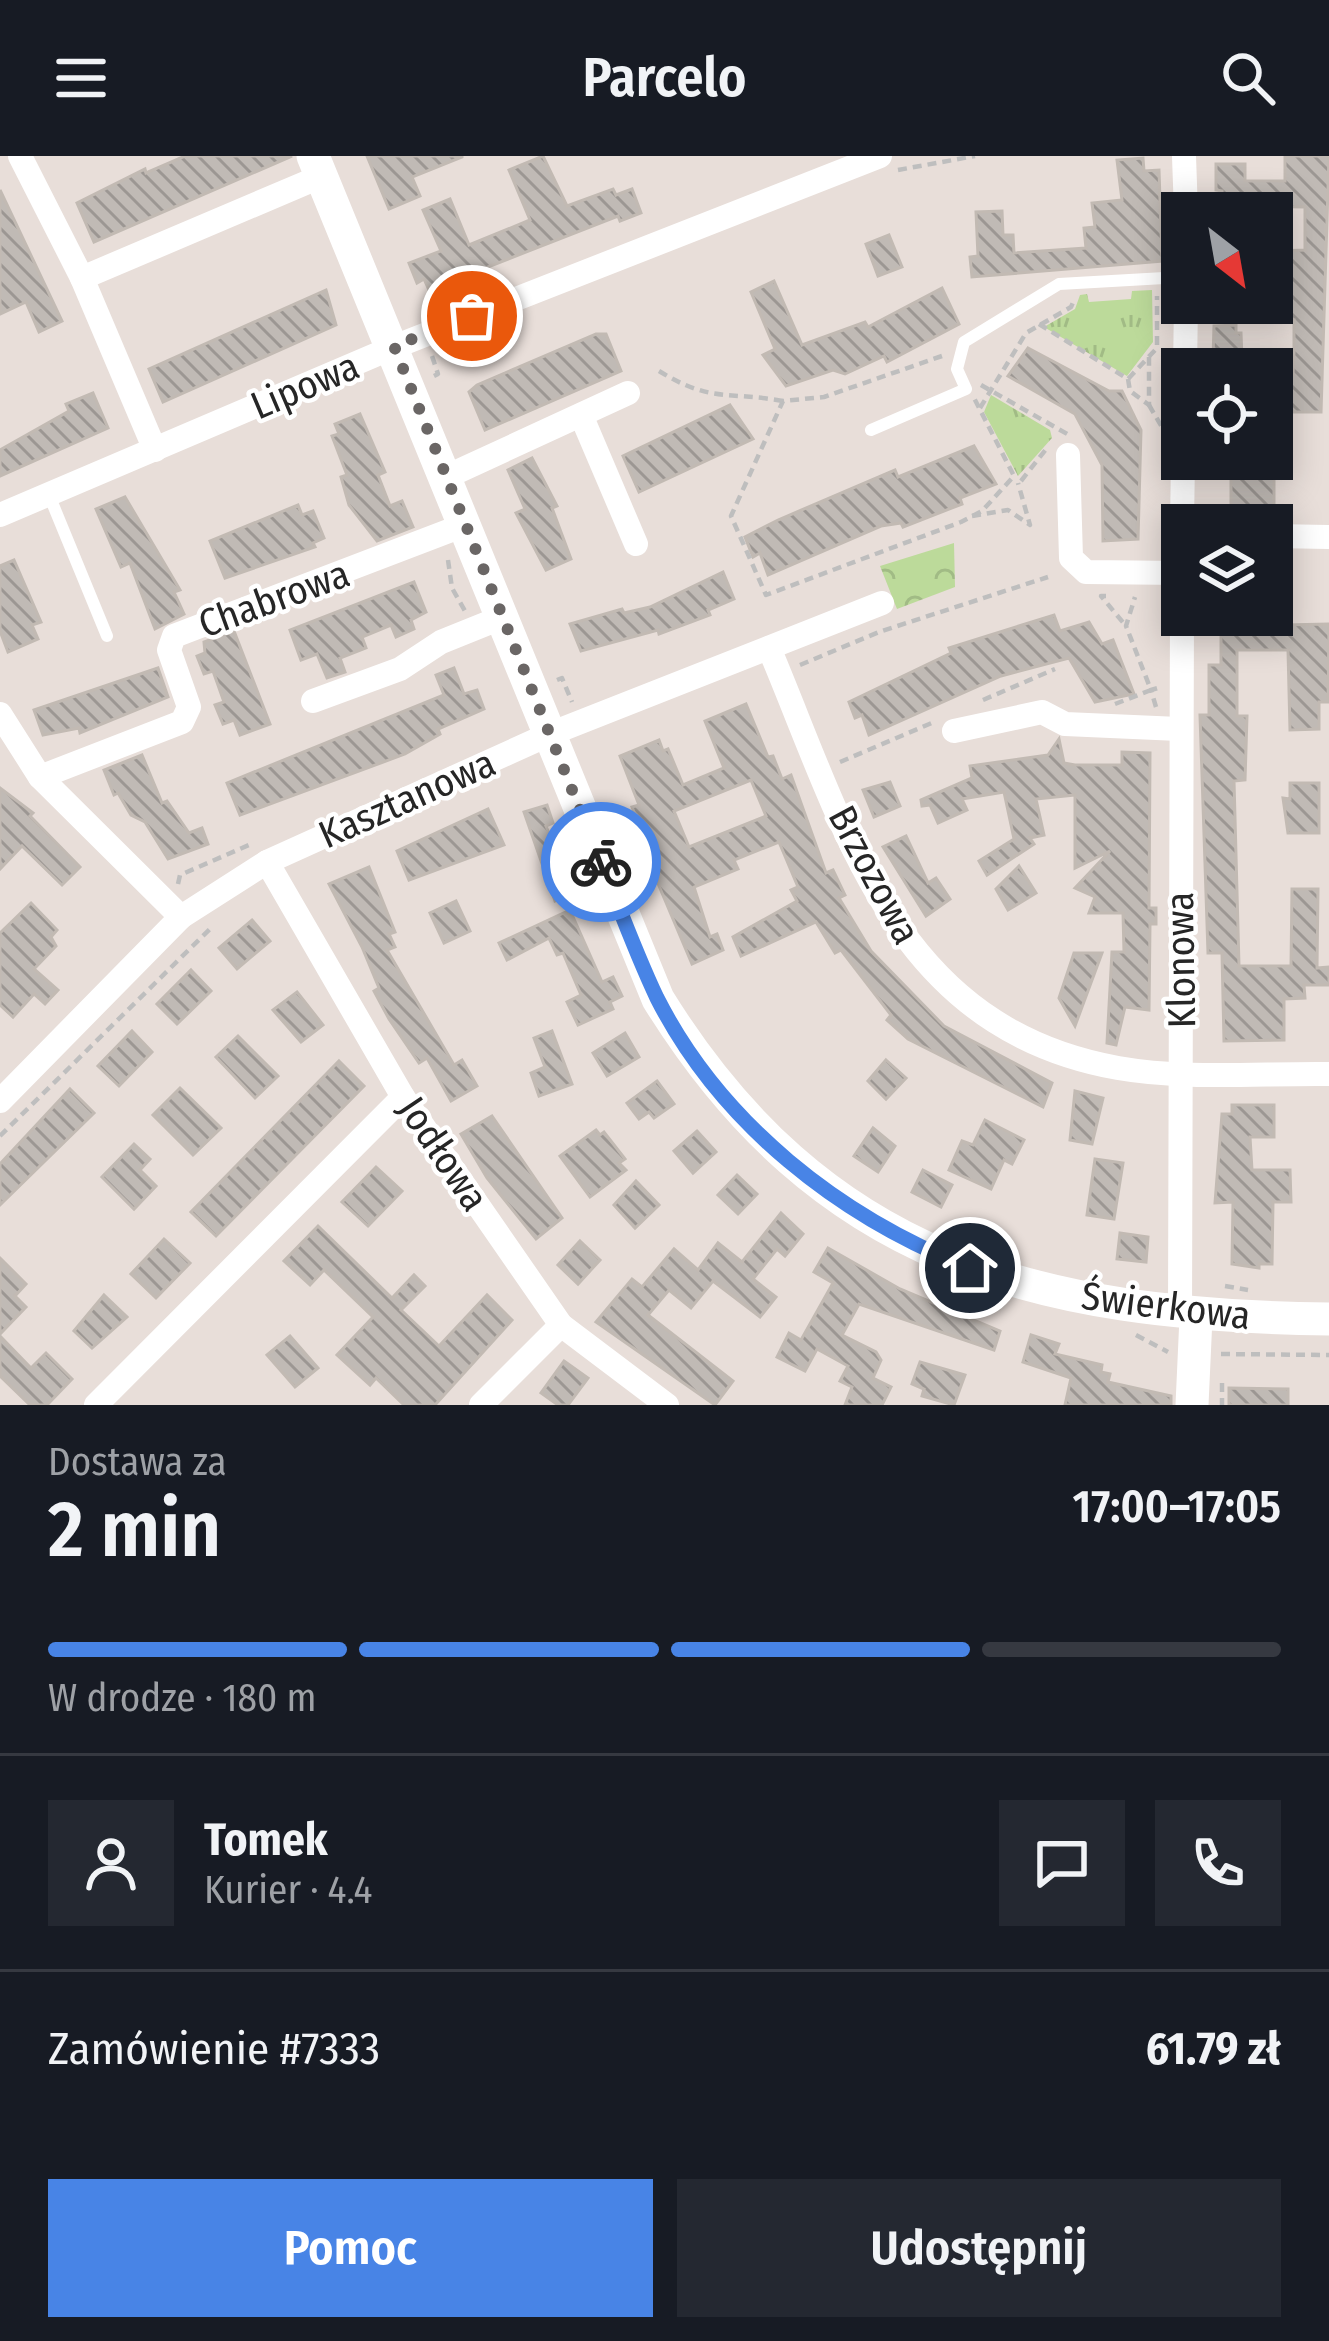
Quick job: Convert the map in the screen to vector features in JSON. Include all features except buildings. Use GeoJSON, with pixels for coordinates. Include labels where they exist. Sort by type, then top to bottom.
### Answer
{"type":"FeatureCollection","features":[{"type":"Feature","properties":{"kind":"street"},"geometry":{"type":"LineString","coordinates":[[20,156],[82,278],[155,450]]}},
{"type":"Feature","properties":{"kind":"street","name":"Lipowa"},"geometry":{"type":"LineString","coordinates":[[0,515],[394,346],[880,156]]}},
{"type":"Feature","properties":{"kind":"street"},"geometry":{"type":"LineString","coordinates":[[1184,156],[1185,192]]}},
{"type":"Feature","properties":{"kind":"street"},"geometry":{"type":"LineString","coordinates":[[82,278],[318,166]]}},
{"type":"Feature","properties":{"kind":"street","name":"Świerkowa"},"geometry":{"type":"LineString","coordinates":[[318,166],[448,476],[456,529],[491,621],[550,734],[658,999],[701,1069],[751,1126],[865,1218],[932,1253],[1008,1282],[1329,1319]]}},
{"type":"Feature","properties":{"kind":"street"},"geometry":{"type":"LineString","coordinates":[[448,476],[628,393]]}},
{"type":"Feature","properties":{"kind":"street"},"geometry":{"type":"LineString","coordinates":[[581,415],[636,544]]}},
{"type":"Feature","properties":{"kind":"street"},"geometry":{"type":"LineString","coordinates":[[1068,455],[1072,558],[1086,572],[1161,572]]}},
{"type":"Feature","properties":{"kind":"street","name":"Chabrowa"},"geometry":{"type":"LineString","coordinates":[[40,777],[182,722],[189,707],[169,650],[174,635],[456,529]]}},
{"type":"Feature","properties":{"kind":"street"},"geometry":{"type":"LineString","coordinates":[[1293,532],[1329,537]]}},
{"type":"Feature","properties":{"kind":"street","name":"Kasztanowa"},"geometry":{"type":"LineString","coordinates":[[0,1101],[170,900],[267,862],[550,734],[882,603]]}},
{"type":"Feature","properties":{"kind":"street"},"geometry":{"type":"LineString","coordinates":[[313,701],[400,669],[441,642],[491,621]]}},
{"type":"Feature","properties":{"kind":"street","name":"Klonowa"},"geometry":{"type":"LineString","coordinates":[[1178,636],[1168,724],[1192,1405]]}},
{"type":"Feature","properties":{"kind":"street","name":"Brzozowa"},"geometry":{"type":"LineString","coordinates":[[770,648],[860,867],[922,961],[960,998],[1008,1030],[1071,1057],[1122,1069],[1329,1074]]}},
{"type":"Feature","properties":{"kind":"street"},"geometry":{"type":"LineString","coordinates":[[954,722],[1042,712],[1065,724],[1168,724]]}},
{"type":"Feature","properties":{"kind":"street"},"geometry":{"type":"LineString","coordinates":[[0,714],[40,777],[170,900]]}},
{"type":"Feature","properties":{"kind":"street","name":"Jodłowa"},"geometry":{"type":"LineString","coordinates":[[267,862],[403,1097],[561,1325],[667,1405]]}},
{"type":"Feature","properties":{"kind":"street"},"geometry":{"type":"LineString","coordinates":[[96,1405],[403,1097]]}},
{"type":"Feature","properties":{"kind":"street"},"geometry":{"type":"LineString","coordinates":[[481,1405],[561,1325]]}},
{"type":"Feature","properties":{"kind":"lane"},"geometry":{"type":"LineString","coordinates":[[871,430],[966,389],[957,369],[963,345],[1059,284],[1161,278]]}},
{"type":"Feature","properties":{"kind":"lane"},"geometry":{"type":"LineString","coordinates":[[49,495],[106,636]]}},
{"type":"Feature","properties":{"kind":"path"},"geometry":{"type":"LineString","coordinates":[[1128,379],[1157,348],[1157,287]]}},
{"type":"Feature","properties":{"kind":"path"},"geometry":{"type":"LineString","coordinates":[[980,408],[1017,344],[1039,324],[1071,307],[1078,292]]}},
{"type":"Feature","properties":{"kind":"path"},"geometry":{"type":"LineString","coordinates":[[1039,324],[1128,379],[1130,391],[1149,405],[1149,357]]}},
{"type":"Feature","properties":{"kind":"path"},"geometry":{"type":"LineString","coordinates":[[659,371],[698,395],[748,394],[783,401],[824,397],[963,345]]}},
{"type":"Feature","properties":{"kind":"path"},"geometry":{"type":"LineString","coordinates":[[783,401],[731,516],[766,595],[972,516],[1008,510],[1030,525],[1018,483],[972,394]]}},
{"type":"Feature","properties":{"kind":"path"},"geometry":{"type":"LineString","coordinates":[[1018,483],[1061,429]]}},
{"type":"Feature","properties":{"kind":"path"},"geometry":{"type":"LineString","coordinates":[[972,516],[1014,476]]}},
{"type":"Feature","properties":{"kind":"path"},"geometry":{"type":"LineString","coordinates":[[456,529],[452,587],[491,621]]}},
{"type":"Feature","properties":{"kind":"path"},"geometry":{"type":"LineString","coordinates":[[780,673],[880,632],[1048,577]]}},
{"type":"Feature","properties":{"kind":"path"},"geometry":{"type":"LineString","coordinates":[[1126,626],[1135,596],[1101,596],[1126,626],[1168,724]]}},
{"type":"Feature","properties":{"kind":"path"},"geometry":{"type":"LineString","coordinates":[[974,704],[1055,669]]}},
{"type":"Feature","properties":{"kind":"path"},"geometry":{"type":"LineString","coordinates":[[1113,705],[1167,685]]}},
{"type":"Feature","properties":{"kind":"path"},"geometry":{"type":"LineString","coordinates":[[832,766],[954,722]]}},
{"type":"Feature","properties":{"kind":"path"},"geometry":{"type":"LineString","coordinates":[[0,1136],[214,925]]}},
{"type":"Feature","properties":{"kind":"path"},"geometry":{"type":"LineString","coordinates":[[1186,1305],[1247,1290]]}},
{"type":"Feature","properties":{"kind":"path"},"geometry":{"type":"LineString","coordinates":[[1121,1332],[1144,1336],[1167,1352],[1329,1354]]}},
{"type":"Feature","properties":{"kind":"green space"},"geometry":{"type":"Polygon","coordinates":[[[1152,290],[1153,342],[1127,376],[1044,327],[1075,309],[1080,295],[1087,294],[1089,302],[1131,299],[1132,291],[1152,290]]]}},
{"type":"Feature","properties":{"kind":"green space"},"geometry":{"type":"Polygon","coordinates":[[[991,395],[1050,430],[1052,438],[1018,476],[984,412],[991,395]]]}},
{"type":"Feature","properties":{"kind":"green space"},"geometry":{"type":"Polygon","coordinates":[[[954,543],[955,587],[897,609],[880,566],[954,543]]]}},
{"type":"Feature","properties":{"kind":"way so far"},"geometry":{"type":"LineString","coordinates":[[472,316],[394,346],[601,862]]}},
{"type":"Feature","properties":{"kind":"route"},"geometry":{"type":"LineString","coordinates":[[601,862],[658,999],[701,1069],[751,1126],[806,1176],[865,1218],[970,1268]]}}]}
